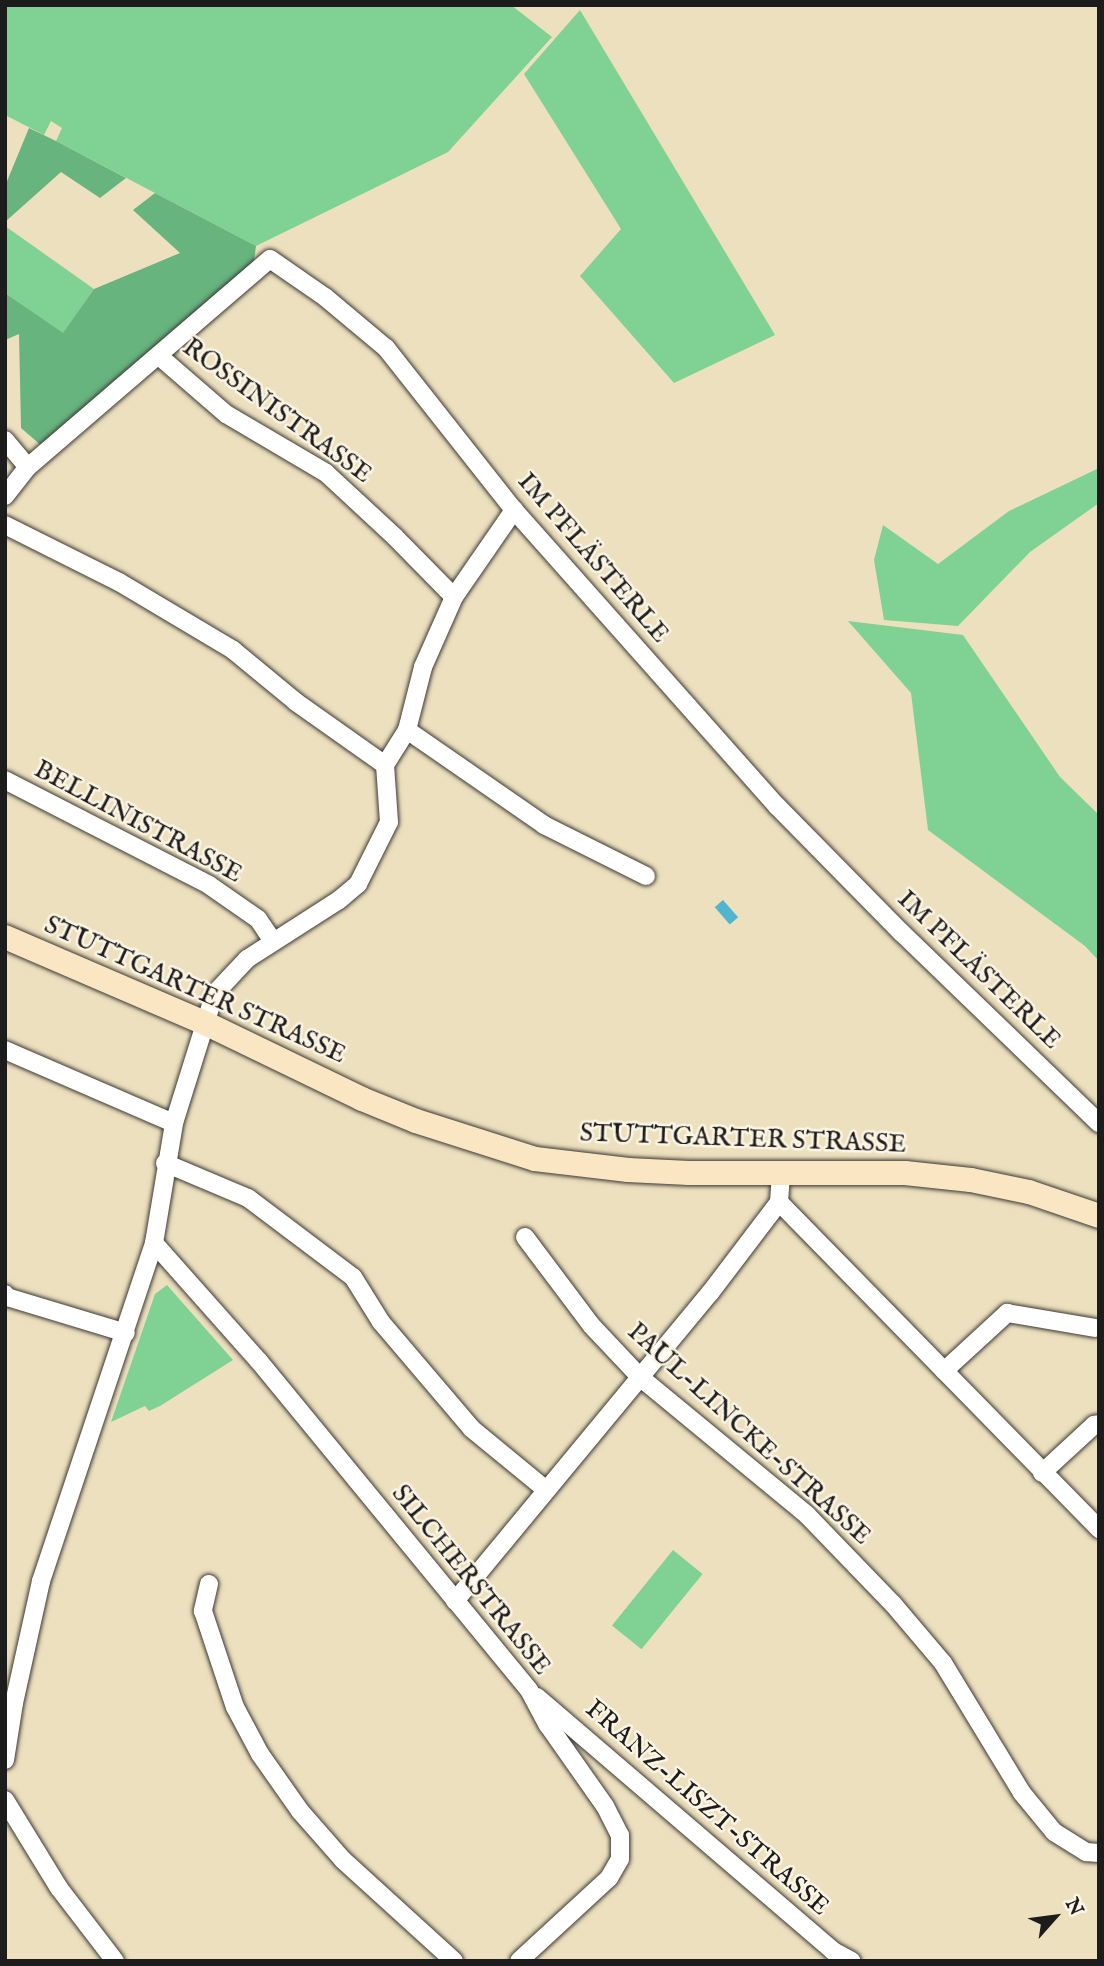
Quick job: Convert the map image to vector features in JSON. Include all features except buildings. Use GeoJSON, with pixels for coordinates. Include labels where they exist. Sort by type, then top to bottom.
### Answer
{"type":"FeatureCollection","features":[{"type":"Feature","properties":{"kind":"main road","name":"STUTTGARTER STRASSE"},"geometry":{"type":"LineString","coordinates":[[5,937],[205,1023],[362,1099],[415,1121],[535,1159],[628,1170],[781,1174],[905,1173],[971,1180],[1029,1192],[1099,1216]]}},
{"type":"Feature","properties":{"kind":"street","name":"IM PFLÄSTERLE"},"geometry":{"type":"LineString","coordinates":[[5,496],[28,467],[270,259],[325,297],[386,348],[514,510],[777,806],[902,933],[1099,1123]]}},
{"type":"Feature","properties":{"kind":"street","name":"ROSSINISTRASSE"},"geometry":{"type":"LineString","coordinates":[[159,356],[226,414],[326,473],[454,597]]}},
{"type":"Feature","properties":{"kind":"street"},"geometry":{"type":"LineString","coordinates":[[5,440],[28,467]]}},
{"type":"Feature","properties":{"kind":"street"},"geometry":{"type":"LineString","coordinates":[[5,1760],[13,1703],[41,1581],[155,1243],[165,1163],[174,1123],[205,1023],[219,989],[247,959],[340,900],[358,884],[388,822],[385,765],[407,730],[423,667],[454,597],[514,510]]}},
{"type":"Feature","properties":{"kind":"street"},"geometry":{"type":"LineString","coordinates":[[5,525],[119,582],[233,650],[296,702],[385,765]]}},
{"type":"Feature","properties":{"kind":"street"},"geometry":{"type":"LineString","coordinates":[[407,730],[544,825],[646,876]]}},
{"type":"Feature","properties":{"kind":"street","name":"BELLINISTRASSE"},"geometry":{"type":"LineString","coordinates":[[5,780],[209,885],[258,919],[273,941]]}},
{"type":"Feature","properties":{"kind":"street"},"geometry":{"type":"LineString","coordinates":[[5,1050],[174,1123]]}},
{"type":"Feature","properties":{"kind":"street"},"geometry":{"type":"LineString","coordinates":[[165,1163],[248,1198],[353,1277],[381,1322],[472,1429],[545,1489]]}},
{"type":"Feature","properties":{"kind":"street"},"geometry":{"type":"LineString","coordinates":[[455,1601],[545,1489],[641,1377],[779,1202],[781,1174]]}},
{"type":"Feature","properties":{"kind":"street"},"geometry":{"type":"LineString","coordinates":[[779,1202],[1099,1529]]}},
{"type":"Feature","properties":{"kind":"street","name":"PAUL-LINCKE-STRASSE"},"geometry":{"type":"LineString","coordinates":[[525,1237],[591,1325],[641,1377],[807,1515],[894,1604],[943,1663],[1022,1793],[1054,1832],[1086,1852],[1099,1853]]}},
{"type":"Feature","properties":{"kind":"street","name":"SILCHERSTRASSE"},"geometry":{"type":"LineString","coordinates":[[155,1243],[258,1360],[529,1690],[548,1725],[605,1806],[620,1835],[620,1859],[609,1878],[519,1961]]}},
{"type":"Feature","properties":{"kind":"street"},"geometry":{"type":"LineString","coordinates":[[5,1294],[7,1297],[126,1333]]}},
{"type":"Feature","properties":{"kind":"street"},"geometry":{"type":"LineString","coordinates":[[944,1370],[1007,1313],[1095,1328]]}},
{"type":"Feature","properties":{"kind":"street"},"geometry":{"type":"LineString","coordinates":[[1042,1473],[1094,1425],[1099,1424]]}},
{"type":"Feature","properties":{"kind":"street"},"geometry":{"type":"LineString","coordinates":[[209,1584],[203,1611],[221,1672],[260,1754],[300,1811],[343,1860],[454,1961]]}},
{"type":"Feature","properties":{"kind":"street","name":"FRANZ-LISZT-STRASSE"},"geometry":{"type":"LineString","coordinates":[[529,1690],[830,1956],[852,1961]]}},
{"type":"Feature","properties":{"kind":"street"},"geometry":{"type":"LineString","coordinates":[[5,1800],[59,1888],[115,1961]]}},
{"type":"Feature","properties":{"kind":"green space"},"geometry":{"type":"Polygon","coordinates":[[[5,5],[511,5],[552,37],[448,152],[256,246],[56,141],[62,128],[51,121],[44,135],[5,115],[5,5]]]}},
{"type":"Feature","properties":{"kind":"green space"},"geometry":{"type":"Polygon","coordinates":[[[580,10],[775,335],[674,383],[580,276],[621,229],[524,74],[580,10]]]}},
{"type":"Feature","properties":{"kind":"green space"},"geometry":{"type":"Polygon","coordinates":[[[29,128],[126,178],[100,198],[61,172],[5,222],[5,186],[29,128]]]}},
{"type":"Feature","properties":{"kind":"green space"},"geometry":{"type":"Polygon","coordinates":[[[155,193],[256,246],[253,268],[43,447],[21,428],[19,334],[5,340],[5,293],[63,333],[94,289],[180,253],[133,210],[155,193]]]}},
{"type":"Feature","properties":{"kind":"green space"},"geometry":{"type":"Polygon","coordinates":[[[5,226],[94,289],[63,334],[5,293],[5,226]]]}},
{"type":"Feature","properties":{"kind":"green space"},"geometry":{"type":"Polygon","coordinates":[[[1099,468],[1099,503],[1030,552],[958,626],[884,620],[874,560],[883,525],[938,564],[1009,511],[1099,468]]]}},
{"type":"Feature","properties":{"kind":"green space"},"geometry":{"type":"Polygon","coordinates":[[[848,621],[963,635],[1060,777],[1099,815],[1099,961],[1085,946],[928,830],[911,693],[848,621]]]}},
{"type":"Feature","properties":{"kind":"green space"},"geometry":{"type":"Polygon","coordinates":[[[167,1285],[233,1360],[160,1406],[149,1411],[145,1406],[111,1422],[155,1294],[167,1285]]]}},
{"type":"Feature","properties":{"kind":"green space"},"geometry":{"type":"Polygon","coordinates":[[[673,1550],[703,1574],[641,1649],[612,1625],[673,1550]]]}},
{"type":"Feature","properties":{"kind":"water"},"geometry":{"type":"Polygon","coordinates":[[[723,900],[738,917],[730,925],[715,907],[723,900]]]}}]}
